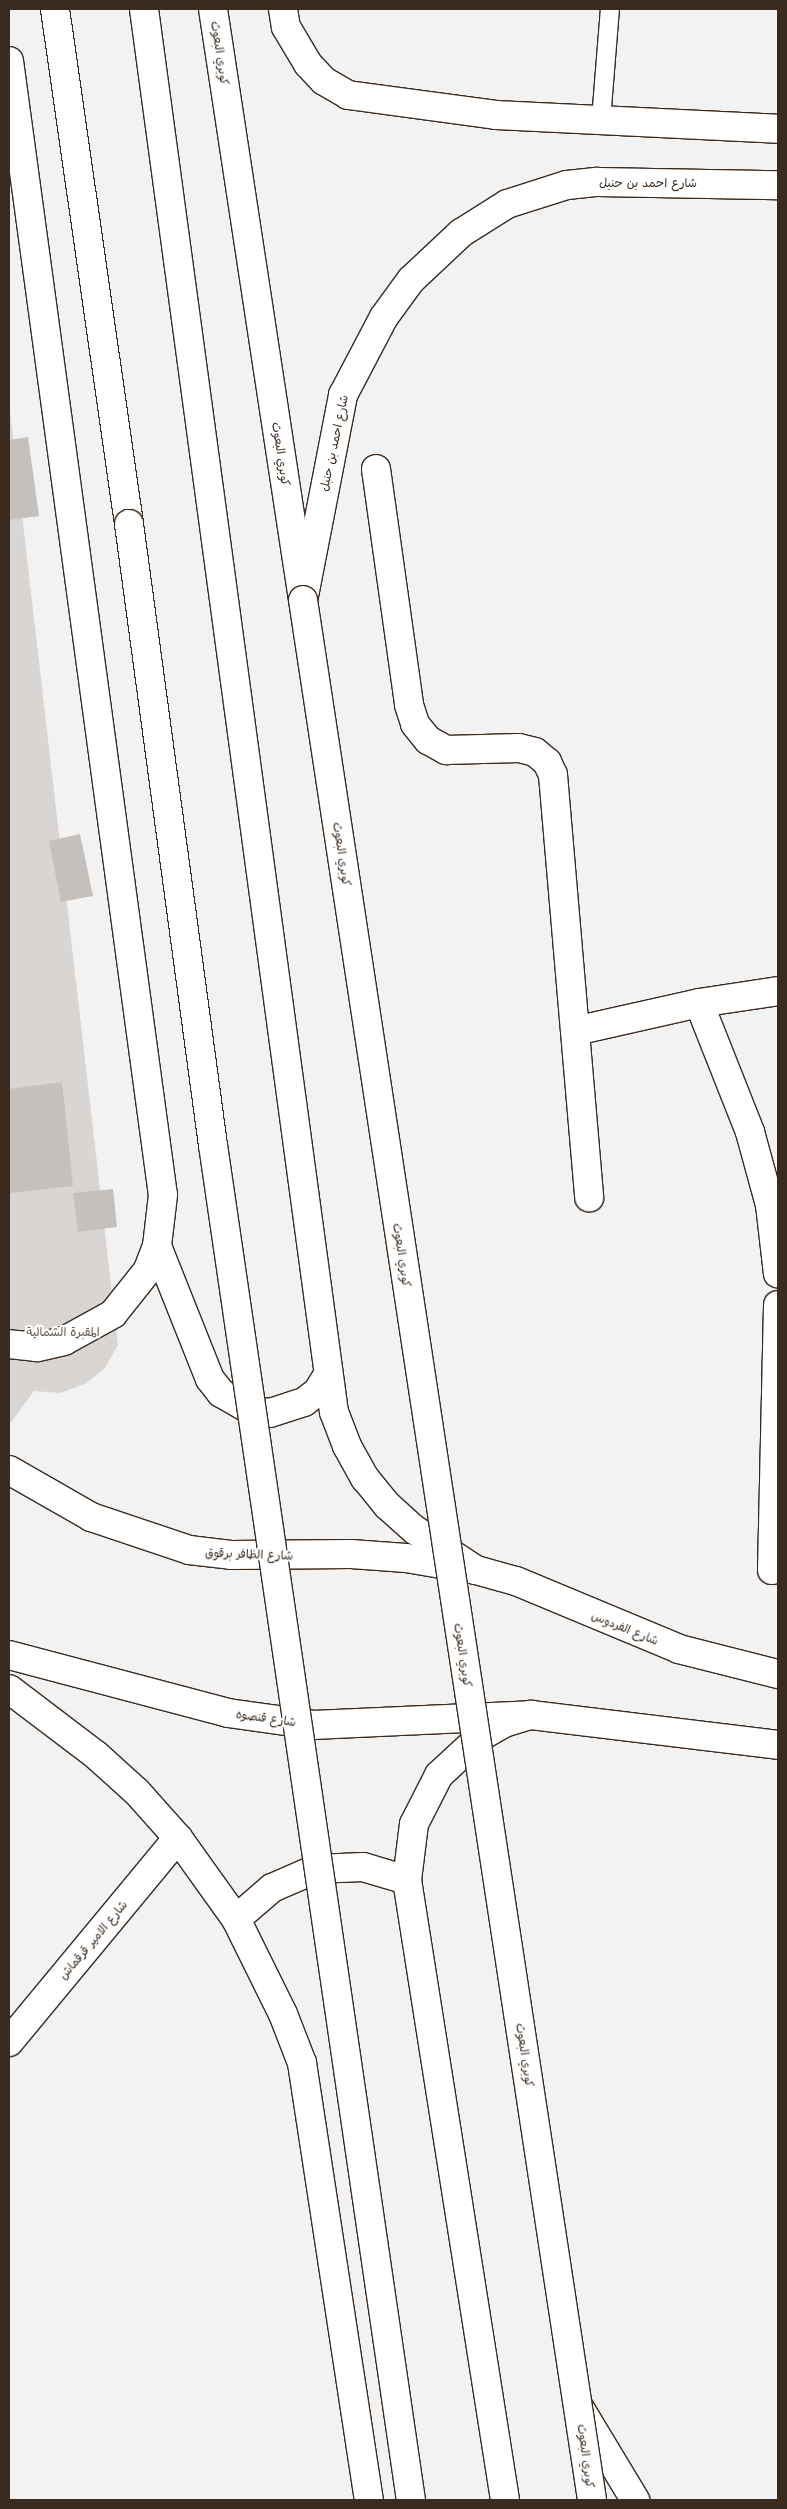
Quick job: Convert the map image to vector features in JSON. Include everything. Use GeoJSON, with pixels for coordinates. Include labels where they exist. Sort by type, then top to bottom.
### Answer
{"type":"FeatureCollection","features":[{"type":"Feature","properties":{"kind":"main road"},"geometry":{"type":"LineString","coordinates":[[55,9],[213,1144],[411,2500]]}},
{"type":"Feature","properties":{"kind":"main road"},"geometry":{"type":"LineString","coordinates":[[144,9],[327,1376],[334,1412],[347,1446],[365,1478],[388,1506],[415,1530],[476,1570]]}},
{"type":"Feature","properties":{"kind":"main road","name":"كوبري البعوث"},"geometry":{"type":"LineString","coordinates":[[213,9],[592,2500]]}},
{"type":"Feature","properties":{"kind":"main road"},"geometry":{"type":"LineString","coordinates":[[283,9],[286,27],[308,64],[324,81],[348,95],[496,115],[778,129]]}},
{"type":"Feature","properties":{"kind":"main road"},"geometry":{"type":"LineString","coordinates":[[9,61],[13,132],[163,1195],[158,1246],[148,1270],[132,1294],[113,1314],[90,1330],[64,1341],[37,1347],[9,1344]]}},
{"type":"Feature","properties":{"kind":"main road","name":"شارع احمد بن حنبل"},"geometry":{"type":"LineString","coordinates":[[303,600],[343,395],[384,317],[411,280],[444,248],[480,219],[508,204],[567,185],[598,182],[778,185]]}},
{"type":"Feature","properties":{"kind":"main road"},"geometry":{"type":"LineString","coordinates":[[376,469],[409,705],[415,724],[428,740],[446,750],[519,748],[535,752],[546,762],[553,775],[589,1197]]}},
{"type":"Feature","properties":{"kind":"main road"},"geometry":{"type":"LineString","coordinates":[[575,1031],[699,1003],[778,991]]}},
{"type":"Feature","properties":{"kind":"main road"},"geometry":{"type":"LineString","coordinates":[[699,1003],[750,1132],[770,1206],[778,1274]]}},
{"type":"Feature","properties":{"kind":"main road"},"geometry":{"type":"LineString","coordinates":[[158,1246],[210,1379],[221,1394],[244,1408],[270,1413],[304,1402],[318,1391],[327,1376]]}},
{"type":"Feature","properties":{"kind":"main road"},"geometry":{"type":"LineString","coordinates":[[772,1570],[778,1305]]}},
{"type":"Feature","properties":{"kind":"main road","name":"شارع الظافر برقوق"},"geometry":{"type":"LineString","coordinates":[[9,1470],[91,1517],[189,1550],[231,1556],[351,1554],[406,1558],[476,1570]]}},
{"type":"Feature","properties":{"kind":"main road","name":"شارع الفردوس"},"geometry":{"type":"LineString","coordinates":[[476,1570],[516,1581],[679,1649],[778,1674]]}},
{"type":"Feature","properties":{"kind":"main road","name":"شارع قنصوه"},"geometry":{"type":"LineString","coordinates":[[9,1655],[228,1713],[314,1725],[531,1715]]}},
{"type":"Feature","properties":{"kind":"main road"},"geometry":{"type":"LineString","coordinates":[[9,1689],[96,1755],[136,1792],[178,1838],[236,1920],[280,2006],[302,2064],[368,2500]]}},
{"type":"Feature","properties":{"kind":"main road"},"geometry":{"type":"LineString","coordinates":[[505,2500],[407,1880],[414,1824],[439,1775],[480,1737],[504,1724],[531,1715],[778,1745]]}},
{"type":"Feature","properties":{"kind":"main road","name":"شارع الامير قرقماش"},"geometry":{"type":"LineString","coordinates":[[9,2042],[178,1838]]}},
{"type":"Feature","properties":{"kind":"main road"},"geometry":{"type":"LineString","coordinates":[[236,1920],[272,1888],[316,1869],[363,1867],[407,1880]]}},
{"type":"Feature","properties":{"kind":"main road"},"geometry":{"type":"LineString","coordinates":[[579,2407],[635,2500]]}},
{"type":"Feature","properties":{"kind":"lane"},"geometry":{"type":"LineString","coordinates":[[601,120],[610,9]]}},
{"type":"Feature","properties":{"kind":"green space","name":"المقبرة الشمالية"},"geometry":{"type":"Polygon","coordinates":[[[9,402],[118,1345],[105,1368],[85,1384],[60,1393],[34,1391],[9,1425],[9,402]]]}},
{"type":"Feature","properties":{"kind":"building"},"geometry":{"type":"Polygon","coordinates":[[[28,437],[39,516],[9,520],[9,440],[28,437]]]}},
{"type":"Feature","properties":{"kind":"building"},"geometry":{"type":"Polygon","coordinates":[[[80,834],[93,896],[61,902],[49,841],[80,834]]]}},
{"type":"Feature","properties":{"kind":"building"},"geometry":{"type":"Polygon","coordinates":[[[62,1082],[73,1186],[9,1193],[9,1089],[62,1082]]]}},
{"type":"Feature","properties":{"kind":"building"},"geometry":{"type":"Polygon","coordinates":[[[113,1189],[117,1227],[78,1232],[73,1193],[113,1189]]]}}]}
